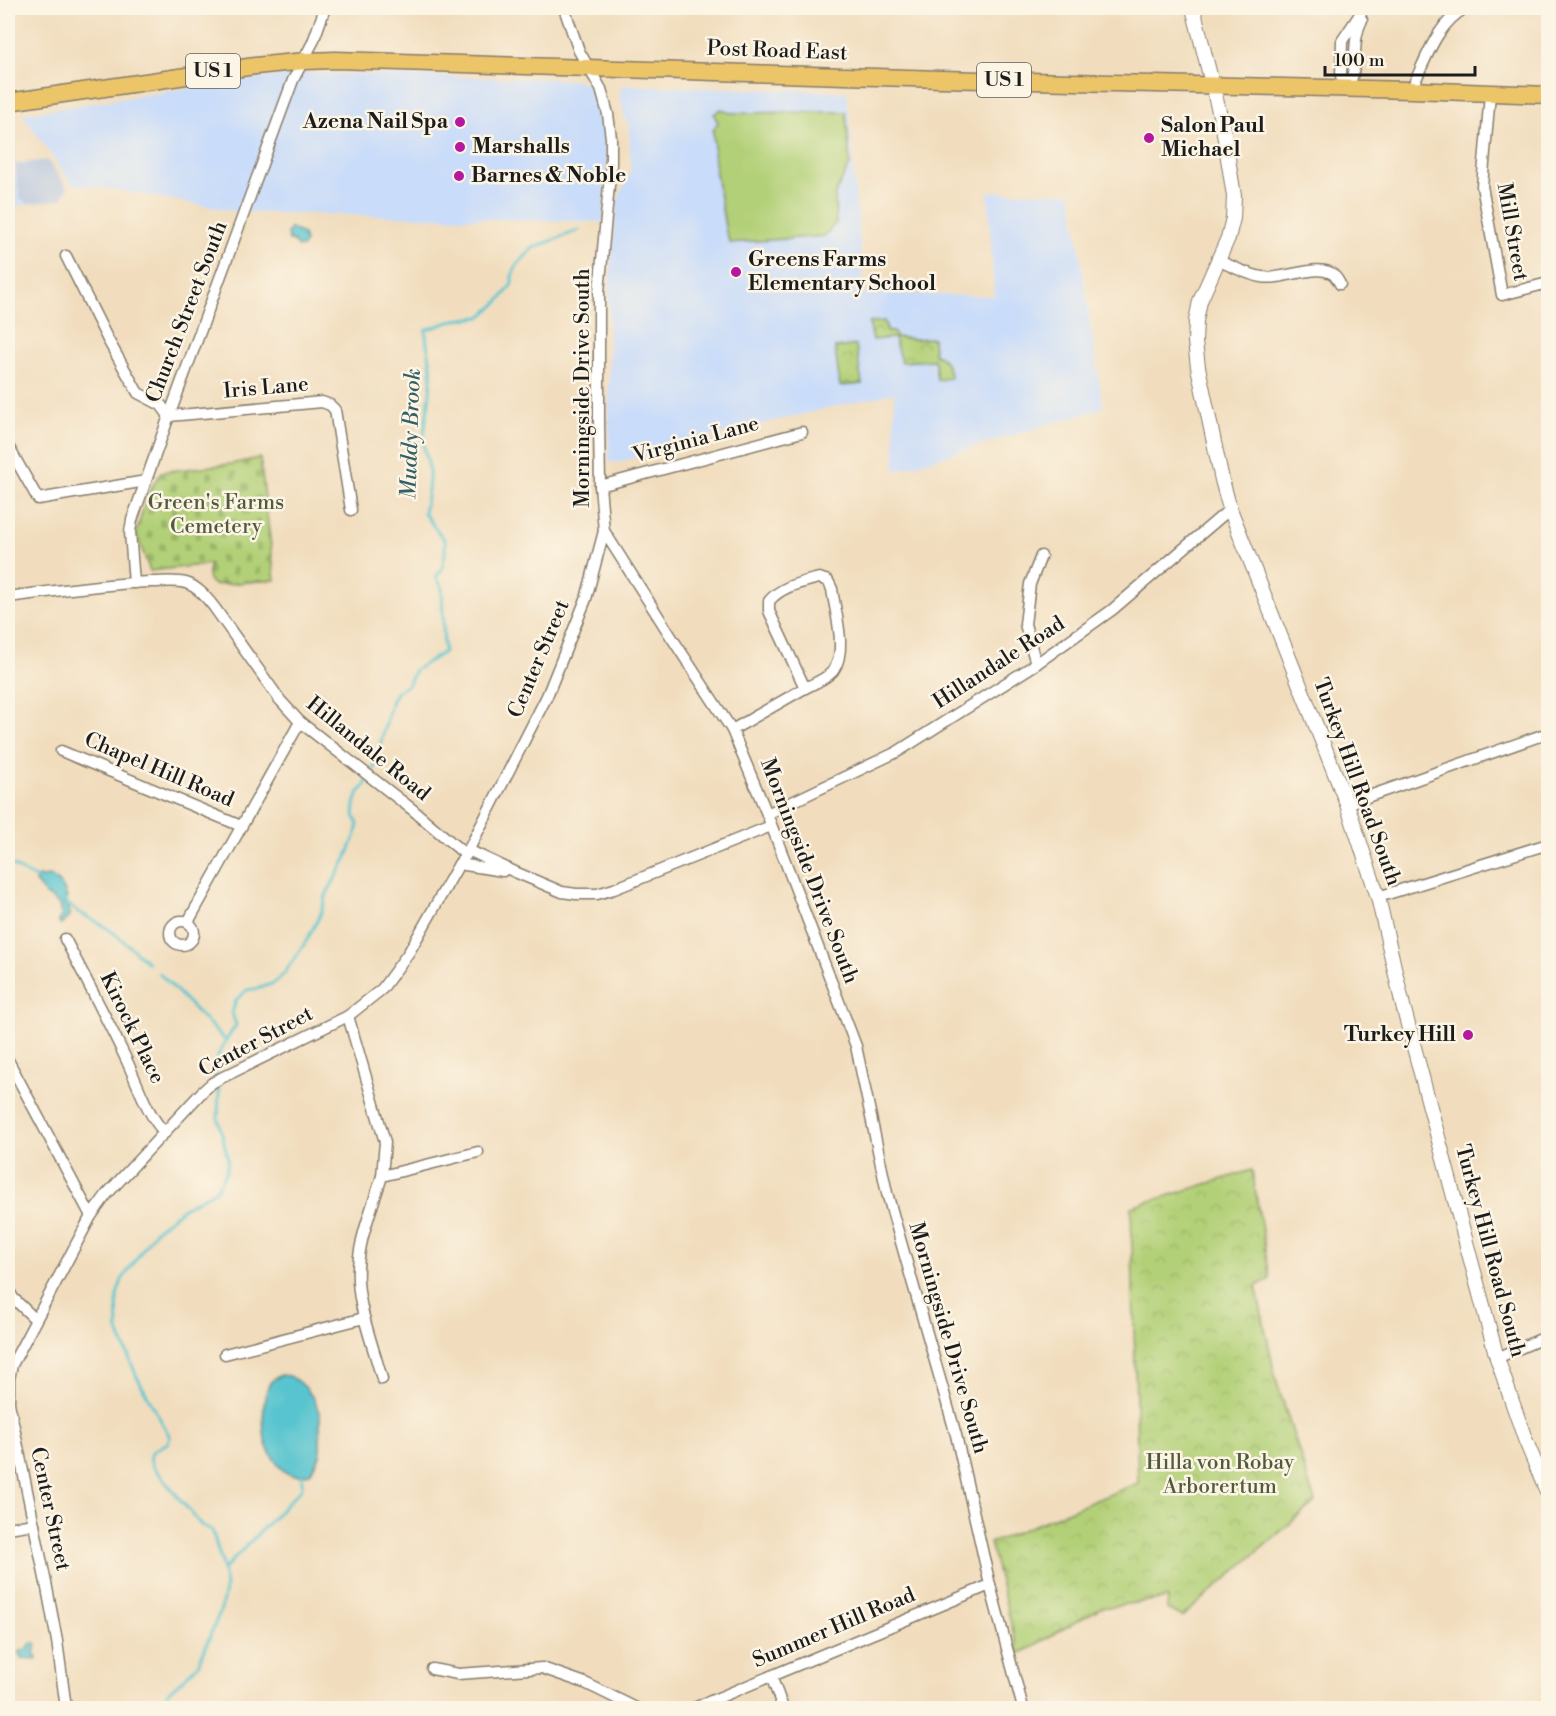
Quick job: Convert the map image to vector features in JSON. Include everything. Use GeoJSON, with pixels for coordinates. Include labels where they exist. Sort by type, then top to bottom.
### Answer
{"type":"FeatureCollection","features":[{"type":"Feature","properties":{"kind":"main road","name":"Post Road East"},"geometry":{"type":"LineString","coordinates":[[8,102],[225,69],[304,61],[378,60],[1548,95]]}},
{"type":"Feature","properties":{"kind":"street","name":"Church Street South"},"geometry":{"type":"LineString","coordinates":[[134,583],[130,532],[132,520],[168,416],[293,80],[313,42],[325,8]]}},
{"type":"Feature","properties":{"kind":"street","name":"Morningside Drive South"},"geometry":{"type":"LineString","coordinates":[[564,8],[579,51],[601,89],[610,126],[612,150],[599,292],[600,486],[604,531],[732,730],[767,814],[856,1046],[887,1193],[956,1435],[990,1585],[1023,1708]]}},
{"type":"Feature","properties":{"kind":"street","name":"Turkey Hill Road South"},"geometry":{"type":"LineString","coordinates":[[1193,8],[1223,127],[1234,196],[1231,227],[1219,261],[1200,302],[1195,342],[1202,389],[1222,480],[1230,509],[1347,804],[1378,897],[1406,1017],[1497,1358],[1525,1438],[1548,1494]]}},
{"type":"Feature","properties":{"kind":"street"},"geometry":{"type":"LineString","coordinates":[[1347,89],[1341,76],[1342,41],[1364,8]]}},
{"type":"Feature","properties":{"kind":"street"},"geometry":{"type":"LineString","coordinates":[[1347,89],[1354,71],[1358,28],[1369,8]]}},
{"type":"Feature","properties":{"kind":"street"},"geometry":{"type":"LineString","coordinates":[[1411,90],[1440,32],[1455,14],[1466,8]]}},
{"type":"Feature","properties":{"kind":"street","name":"Mill Street"},"geometry":{"type":"LineString","coordinates":[[1490,94],[1482,186],[1502,295],[1548,283]]}},
{"type":"Feature","properties":{"kind":"street"},"geometry":{"type":"LineString","coordinates":[[66,256],[108,340],[138,393],[161,405],[168,416]]}},
{"type":"Feature","properties":{"kind":"street"},"geometry":{"type":"LineString","coordinates":[[1219,261],[1261,277],[1278,279],[1293,274],[1319,271],[1332,274],[1340,284]]}},
{"type":"Feature","properties":{"kind":"street","name":"Iris Lane"},"geometry":{"type":"LineString","coordinates":[[168,416],[322,402],[330,405],[335,410],[351,510]]}},
{"type":"Feature","properties":{"kind":"street","name":"Virginia Lane"},"geometry":{"type":"LineString","coordinates":[[600,486],[802,432]]}},
{"type":"Feature","properties":{"kind":"street"},"geometry":{"type":"LineString","coordinates":[[8,446],[38,499],[146,480]]}},
{"type":"Feature","properties":{"kind":"street","name":"Hillandale Road"},"geometry":{"type":"LineString","coordinates":[[767,814],[897,752],[1036,664],[1112,610],[1230,509]]}},
{"type":"Feature","properties":{"kind":"street","name":"Center Street"},"geometry":{"type":"LineString","coordinates":[[66,1708],[57,1641],[9,1403],[8,1379],[12,1365],[91,1216],[107,1194],[202,1092],[217,1080],[348,1016],[382,989],[409,952],[464,856],[547,696],[586,599],[604,531]]}},
{"type":"Feature","properties":{"kind":"street"},"geometry":{"type":"LineString","coordinates":[[1036,664],[1025,624],[1030,584],[1041,556]]}},
{"type":"Feature","properties":{"kind":"street"},"geometry":{"type":"LineString","coordinates":[[732,730],[824,679],[832,671],[841,651],[831,588],[828,581],[819,578],[786,588],[776,593],[769,601],[770,611],[805,688]]}},
{"type":"Feature","properties":{"kind":"street","name":"Hillandale Road"},"geometry":{"type":"LineString","coordinates":[[8,597],[134,583],[173,581],[186,583],[204,594],[280,700],[300,722],[377,782],[464,856],[515,872],[562,892],[597,894],[614,889],[771,826]]}},
{"type":"Feature","properties":{"kind":"street","name":"Chapel Hill Road"},"geometry":{"type":"LineString","coordinates":[[188,922],[300,722]]}},
{"type":"Feature","properties":{"kind":"street"},"geometry":{"type":"LineString","coordinates":[[1347,804],[1548,733]]}},
{"type":"Feature","properties":{"kind":"street","name":"Chapel Hill Road"},"geometry":{"type":"LineString","coordinates":[[61,751],[241,825]]}},
{"type":"Feature","properties":{"kind":"street"},"geometry":{"type":"LineString","coordinates":[[1378,897],[1548,844]]}},
{"type":"Feature","properties":{"kind":"street","name":"Hillandale Road"},"geometry":{"type":"LineString","coordinates":[[464,856],[515,872]]}},
{"type":"Feature","properties":{"kind":"street","name":"Kirock Place"},"geometry":{"type":"LineString","coordinates":[[65,939],[151,1113],[165,1133]]}},
{"type":"Feature","properties":{"kind":"street"},"geometry":{"type":"LineString","coordinates":[[348,1016],[385,1142],[382,1176],[361,1244],[358,1280],[364,1318],[382,1379]]}},
{"type":"Feature","properties":{"kind":"street"},"geometry":{"type":"LineString","coordinates":[[8,1060],[91,1216]]}},
{"type":"Feature","properties":{"kind":"street"},"geometry":{"type":"LineString","coordinates":[[382,1176],[478,1152]]}},
{"type":"Feature","properties":{"kind":"street"},"geometry":{"type":"LineString","coordinates":[[8,1288],[14,1298],[35,1319]]}},
{"type":"Feature","properties":{"kind":"street"},"geometry":{"type":"LineString","coordinates":[[225,1354],[364,1318]]}},
{"type":"Feature","properties":{"kind":"street"},"geometry":{"type":"LineString","coordinates":[[1497,1358],[1548,1336]]}},
{"type":"Feature","properties":{"kind":"street"},"geometry":{"type":"LineString","coordinates":[[8,1528],[34,1524]]}},
{"type":"Feature","properties":{"kind":"street","name":"Summer Hill Road"},"geometry":{"type":"LineString","coordinates":[[694,1708],[990,1585]]}},
{"type":"Feature","properties":{"kind":"street"},"geometry":{"type":"LineString","coordinates":[[432,1669],[458,1674],[542,1668],[585,1683],[636,1708]]}},
{"type":"Feature","properties":{"kind":"street"},"geometry":{"type":"LineString","coordinates":[[771,1676],[783,1708]]}},
{"type":"Feature","properties":{"kind":"shaded area"},"geometry":{"type":"Polygon","coordinates":[[[308,73],[579,80],[592,88],[606,135],[607,167],[603,222],[238,212],[72,184],[22,114],[229,82],[308,73]]]}},
{"type":"Feature","properties":{"kind":"shaded area","name":"Greens Farms Elementary School"},"geometry":{"type":"Polygon","coordinates":[[[621,85],[847,92],[864,293],[994,296],[988,192],[1071,193],[1103,408],[895,471],[894,393],[723,433],[619,462],[609,462],[609,293],[612,252],[618,199],[631,170],[629,124],[625,119],[620,97],[621,85]]]}},
{"type":"Feature","properties":{"kind":"shaded area"},"geometry":{"type":"Polygon","coordinates":[[[8,127],[20,198],[28,204],[8,207],[8,127]]]}},
{"type":"Feature","properties":{"kind":"shaded area"},"geometry":{"type":"Polygon","coordinates":[[[47,160],[68,188],[62,199],[28,204],[20,198],[15,164],[47,160]]]}},
{"type":"Feature","properties":{"kind":"green space"},"geometry":{"type":"Polygon","coordinates":[[[721,109],[730,113],[846,112],[850,164],[835,194],[836,223],[824,236],[730,243],[715,168],[713,130],[718,123],[714,114],[721,109]]]}},
{"type":"Feature","properties":{"kind":"green space"},"geometry":{"type":"Polygon","coordinates":[[[884,321],[888,332],[894,332],[896,337],[933,338],[934,353],[946,363],[951,378],[937,380],[935,361],[932,360],[901,362],[894,338],[873,340],[869,323],[884,321]]]}},
{"type":"Feature","properties":{"kind":"green space"},"geometry":{"type":"Polygon","coordinates":[[[856,345],[862,384],[840,386],[835,348],[856,345]]]}},
{"type":"Feature","properties":{"kind":"green space","name":"Green's Farms Cemetery"},"geometry":{"type":"Polygon","coordinates":[[[260,458],[275,580],[214,585],[208,575],[210,564],[150,571],[136,533],[148,493],[161,472],[231,464],[260,458]]]}},
{"type":"Feature","properties":{"kind":"green space","name":"Hilla von Robay Arborertum"},"geometry":{"type":"Polygon","coordinates":[[[1252,1170],[1270,1279],[1256,1286],[1276,1380],[1315,1502],[1182,1617],[1167,1609],[1168,1598],[1100,1608],[1019,1654],[990,1543],[1138,1483],[1131,1207],[1252,1170]]]}},
{"type":"Feature","properties":{"kind":"water"},"geometry":{"type":"Polygon","coordinates":[[[290,228],[303,234],[305,243],[303,247],[298,247],[293,241],[289,241],[287,234],[290,228]]]}},
{"type":"Feature","properties":{"kind":"water"},"geometry":{"type":"Polygon","coordinates":[[[38,876],[53,878],[59,882],[64,891],[67,898],[64,902],[70,916],[61,924],[58,921],[62,915],[60,905],[45,894],[35,882],[38,876]]]}},
{"type":"Feature","properties":{"kind":"water"},"geometry":{"type":"Polygon","coordinates":[[[281,1375],[290,1376],[304,1386],[314,1399],[320,1415],[320,1456],[310,1473],[296,1475],[287,1473],[274,1460],[266,1443],[263,1421],[265,1396],[270,1383],[281,1375]]]}},
{"type":"Feature","properties":{"kind":"water"},"geometry":{"type":"Polygon","coordinates":[[[34,1643],[36,1646],[34,1654],[37,1659],[21,1658],[20,1652],[27,1650],[30,1644],[34,1643]]]}},
{"type":"Feature","properties":{"kind":"waterway","name":"Muddy Brook"},"geometry":{"type":"LineString","coordinates":[[216,1077],[218,1057],[236,1025],[232,1013],[236,1000],[247,990],[274,983],[283,975],[307,940],[321,913],[327,893],[346,859],[356,834],[358,824],[354,815],[355,804],[359,792],[374,768],[392,700],[397,691],[408,685],[415,670],[444,652],[442,587],[436,577],[442,569],[445,541],[424,513],[429,477],[424,441],[431,376],[426,330],[455,320],[480,317],[505,294],[512,284],[512,276],[517,265],[533,248],[579,230]]}},
{"type":"Feature","properties":{"kind":"waterway"},"geometry":{"type":"LineString","coordinates":[[8,863],[37,879]]}},
{"type":"Feature","properties":{"kind":"waterway"},"geometry":{"type":"LineString","coordinates":[[64,900],[75,910],[113,933],[148,963]]}},
{"type":"Feature","properties":{"kind":"waterway"},"geometry":{"type":"LineString","coordinates":[[159,973],[225,1040]]}},
{"type":"Feature","properties":{"kind":"waterway","name":"Muddy Brook"},"geometry":{"type":"LineString","coordinates":[[166,1708],[167,1694],[198,1665],[221,1609],[226,1585],[212,1530],[201,1525],[152,1465],[150,1457],[153,1451],[168,1443],[170,1437],[137,1377],[118,1331],[117,1295],[122,1280],[155,1231],[185,1207],[215,1191],[226,1172],[228,1159],[218,1118],[217,1084]]}},
{"type":"Feature","properties":{"kind":"waterway"},"geometry":{"type":"LineString","coordinates":[[223,1570],[302,1488],[302,1475]]}},
{"type":"Feature","properties":{"kind":"place","name":"Azena Nail Spa"},"geometry":{"type":"Point","coordinates":[460,122]}},
{"type":"Feature","properties":{"kind":"place","name":"Salon Paul Michael"},"geometry":{"type":"Point","coordinates":[1149,138]}},
{"type":"Feature","properties":{"kind":"place","name":"Marshalls"},"geometry":{"type":"Point","coordinates":[460,147]}},
{"type":"Feature","properties":{"kind":"place","name":"Barnes & Noble"},"geometry":{"type":"Point","coordinates":[459,176]}},
{"type":"Feature","properties":{"kind":"place","name":"Greens Farms Elementary School"},"geometry":{"type":"Point","coordinates":[736,272]}},
{"type":"Feature","properties":{"kind":"place","name":"Turkey Hill"},"geometry":{"type":"Point","coordinates":[1468,1035]}}]}
